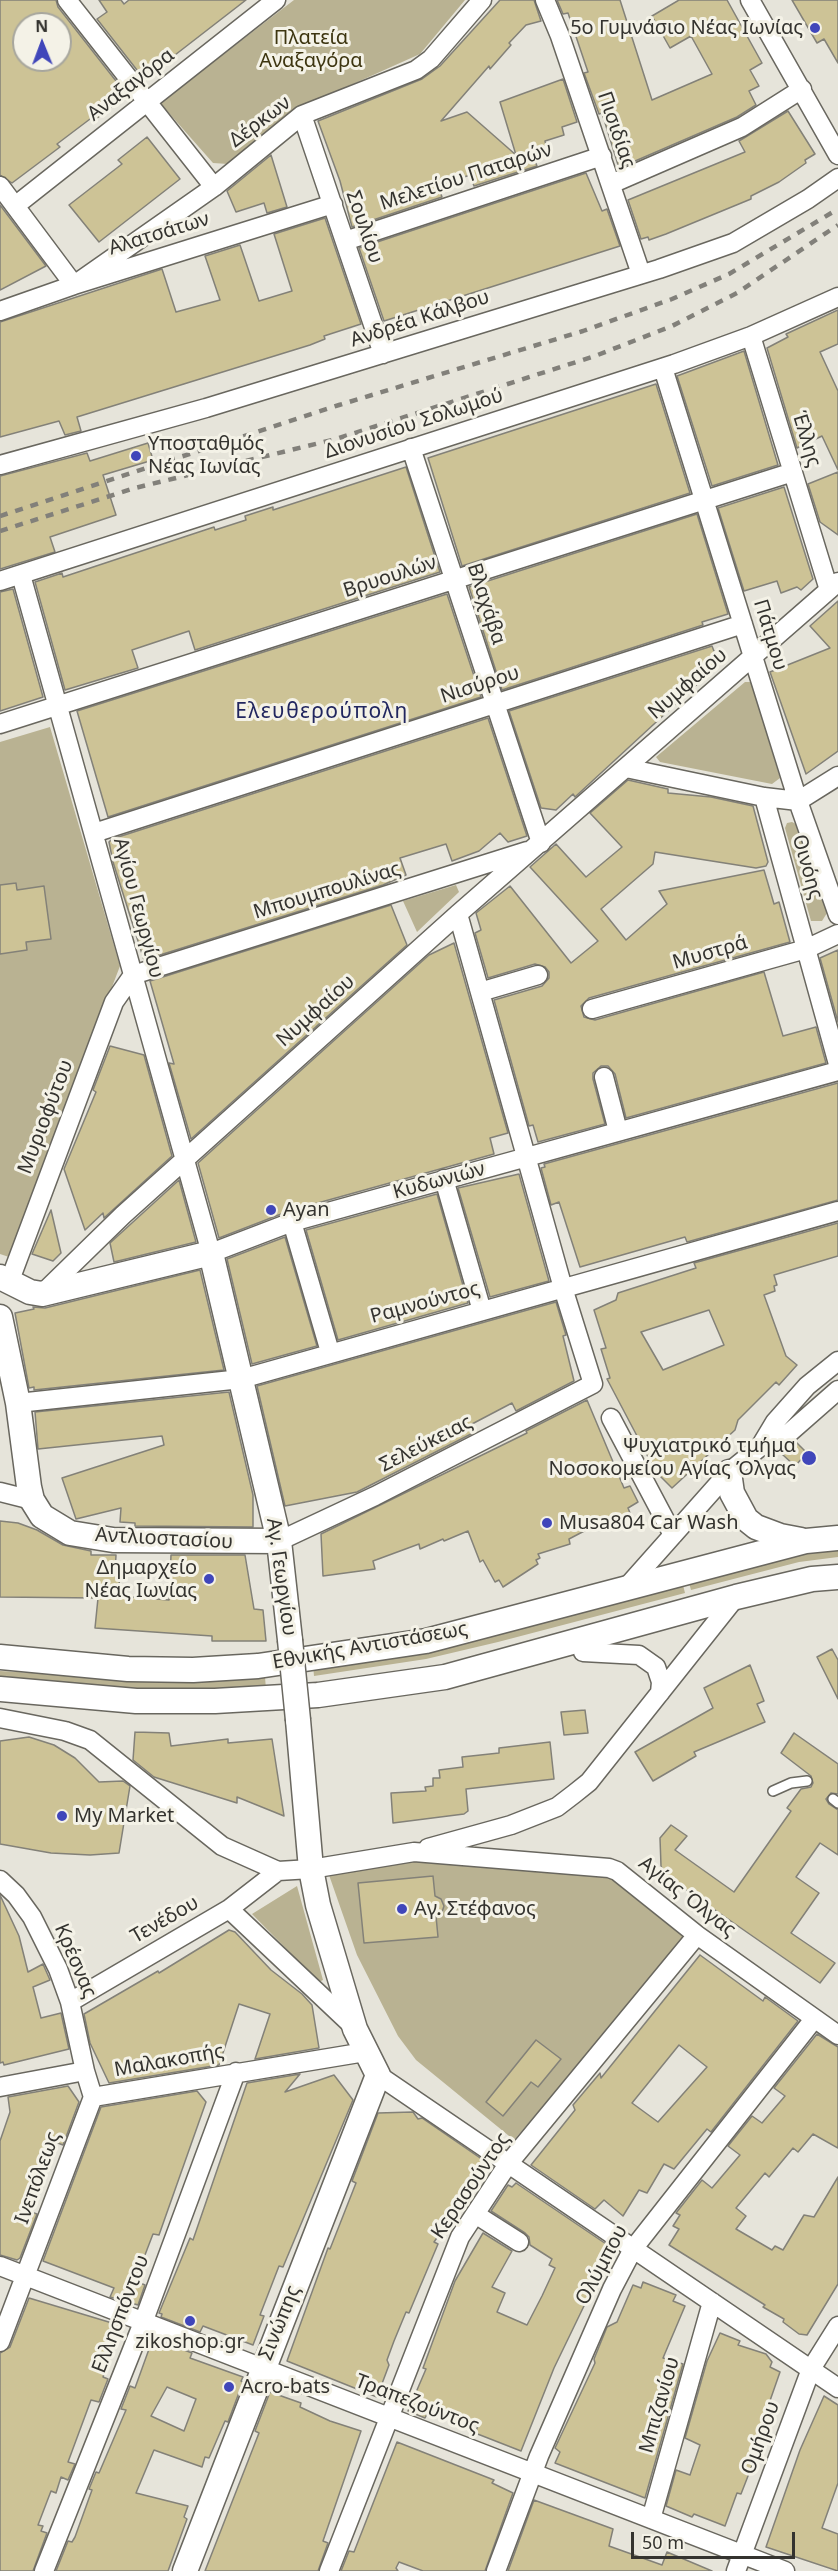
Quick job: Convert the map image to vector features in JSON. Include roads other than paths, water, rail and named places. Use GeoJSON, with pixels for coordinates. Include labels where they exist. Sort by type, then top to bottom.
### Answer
{"type":"FeatureCollection","features":[{"type":"Feature","properties":{"kind":"street"},"geometry":{"type":"LineString","coordinates":[[67,0],[214,187]]}},
{"type":"Feature","properties":{"kind":"street","name":"Αναξαγόρα"},"geometry":{"type":"LineString","coordinates":[[15,206],[276,0]]}},
{"type":"Feature","properties":{"kind":"street","name":"Δέρκων"},"geometry":{"type":"LineString","coordinates":[[74,285],[214,187],[302,115],[416,70],[431,59],[482,0]]}},
{"type":"Feature","properties":{"kind":"street","name":"Πισιδίας"},"geometry":{"type":"LineString","coordinates":[[545,0],[602,156],[641,274]]}},
{"type":"Feature","properties":{"kind":"street"},"geometry":{"type":"LineString","coordinates":[[750,0],[838,155]]}},
{"type":"Feature","properties":{"kind":"street"},"geometry":{"type":"LineString","coordinates":[[610,184],[742,127],[802,89]]}},
{"type":"Feature","properties":{"kind":"street","name":"Σουλίου"},"geometry":{"type":"LineString","coordinates":[[302,115],[383,354]]}},
{"type":"Feature","properties":{"kind":"street","name":"Μελετίου Παταρών"},"geometry":{"type":"LineString","coordinates":[[345,241],[602,156]]}},
{"type":"Feature","properties":{"kind":"street","name":"Ανδρέα Κάλβου"},"geometry":{"type":"LineString","coordinates":[[0,465],[206,408],[641,274],[733,243],[808,199],[838,178]]}},
{"type":"Feature","properties":{"kind":"street"},"geometry":{"type":"LineString","coordinates":[[0,186],[74,285]]}},
{"type":"Feature","properties":{"kind":"street","name":"Αλατσάτων"},"geometry":{"type":"LineString","coordinates":[[0,311],[74,285],[333,204]]}},
{"type":"Feature","properties":{"kind":"street","name":"Διονυσίου Σολωμού"},"geometry":{"type":"LineString","coordinates":[[0,582],[663,368],[751,336],[838,297]]}},
{"type":"Feature","properties":{"kind":"street","name":"Έλλης"},"geometry":{"type":"LineString","coordinates":[[751,336],[793,472],[834,586]]}},
{"type":"Feature","properties":{"kind":"street","name":"Πάτμου"},"geometry":{"type":"LineString","coordinates":[[663,368],[798,801],[838,915]]}},
{"type":"Feature","properties":{"kind":"street","name":"Βλαχάβα"},"geometry":{"type":"LineString","coordinates":[[411,448],[495,704],[538,846]]}},
{"type":"Feature","properties":{"kind":"street","name":"Βρυουλών"},"geometry":{"type":"LineString","coordinates":[[0,724],[793,472]]}},
{"type":"Feature","properties":{"kind":"street","name":"Αγίου Γεωργίου"},"geometry":{"type":"LineString","coordinates":[[21,575],[211,1253]]}},
{"type":"Feature","properties":{"kind":"street","name":"Νυμφαίου"},"geometry":{"type":"LineString","coordinates":[[42,1294],[185,1159],[458,914],[834,586]]}},
{"type":"Feature","properties":{"kind":"street","name":"Νισύρου"},"geometry":{"type":"LineString","coordinates":[[94,833],[743,624]]}},
{"type":"Feature","properties":{"kind":"street"},"geometry":{"type":"LineString","coordinates":[[626,768],[764,797],[798,801],[838,776]]}},
{"type":"Feature","properties":{"kind":"street","name":"Οινόης"},"geometry":{"type":"LineString","coordinates":[[764,797],[838,1064]]}},
{"type":"Feature","properties":{"kind":"street","name":"Μπουμπουλίνας"},"geometry":{"type":"LineString","coordinates":[[133,975],[538,846]]}},
{"type":"Feature","properties":{"kind":"street"},"geometry":{"type":"LineString","coordinates":[[458,914],[563,1288]]}},
{"type":"Feature","properties":{"kind":"street","name":"Μυστρά"},"geometry":{"type":"LineString","coordinates":[[592,1009],[806,949],[838,934]]}},
{"type":"Feature","properties":{"kind":"street","name":"Μυριοφύτου"},"geometry":{"type":"LineString","coordinates":[[5,1278],[114,1002],[133,975]]}},
{"type":"Feature","properties":{"kind":"street"},"geometry":{"type":"LineString","coordinates":[[480,992],[538,975]]}},
{"type":"Feature","properties":{"kind":"street","name":"Κυδωνιών"},"geometry":{"type":"LineString","coordinates":[[42,1294],[211,1253],[292,1222],[838,1071]]}},
{"type":"Feature","properties":{"kind":"street"},"geometry":{"type":"LineString","coordinates":[[604,1077],[618,1131]]}},
{"type":"Feature","properties":{"kind":"street"},"geometry":{"type":"LineString","coordinates":[[444,1179],[482,1311]]}},
{"type":"Feature","properties":{"kind":"street","name":"Ραμνούντος"},"geometry":{"type":"LineString","coordinates":[[18,1403],[241,1379],[330,1352],[838,1211]]}},
{"type":"Feature","properties":{"kind":"street"},"geometry":{"type":"LineString","coordinates":[[292,1222],[330,1352]]}},
{"type":"Feature","properties":{"kind":"street","name":"Αγ. Γεωργίου"},"geometry":{"type":"LineString","coordinates":[[211,1253],[279,1541],[311,1869],[318,1905],[356,2029],[365,2052],[378,2075]]}},
{"type":"Feature","properties":{"kind":"street"},"geometry":{"type":"LineString","coordinates":[[0,1492],[32,1500],[18,1403],[0,1315],[5,1278],[30,1292],[42,1294]]}},
{"type":"Feature","properties":{"kind":"street","name":"Σελεύκειας"},"geometry":{"type":"LineString","coordinates":[[279,1541],[375,1496],[593,1384],[563,1288]]}},
{"type":"Feature","properties":{"kind":"street"},"geometry":{"type":"LineString","coordinates":[[760,1447],[774,1422],[807,1386],[838,1361]]}},
{"type":"Feature","properties":{"kind":"street"},"geometry":{"type":"LineString","coordinates":[[625,1589],[729,1472],[760,1447],[789,1433],[838,1390]]}},
{"type":"Feature","properties":{"kind":"street"},"geometry":{"type":"LineString","coordinates":[[611,1418],[673,1535]]}},
{"type":"Feature","properties":{"kind":"street"},"geometry":{"type":"LineString","coordinates":[[729,1472],[732,1493],[746,1519],[756,1527],[780,1536],[806,1541]]}},
{"type":"Feature","properties":{"kind":"street","name":"Αντλιοστασίου"},"geometry":{"type":"LineString","coordinates":[[32,1500],[42,1516],[63,1529],[113,1540],[279,1541]]}},
{"type":"Feature","properties":{"kind":"street","name":"Εθνικής Αντιστάσεως"},"geometry":{"type":"LineString","coordinates":[[0,1657],[128,1669],[193,1670],[258,1666],[426,1641],[806,1541],[838,1538]]}},
{"type":"Feature","properties":{"kind":"street","name":"Εθνικής Αντιστάσεως"},"geometry":{"type":"LineString","coordinates":[[0,1689],[136,1701],[215,1701],[318,1695],[445,1677],[736,1597],[812,1579],[838,1577]]}},
{"type":"Feature","properties":{"kind":"street","name":"Αγίας Όλγας"},"geometry":{"type":"LineString","coordinates":[[278,1871],[311,1869],[414,1852],[511,1826],[557,1807],[589,1782],[736,1597]]}},
{"type":"Feature","properties":{"kind":"street"},"geometry":{"type":"LineString","coordinates":[[583,1652],[639,1655],[656,1667],[661,1682],[660,1693]]}},
{"type":"Feature","properties":{"kind":"street"},"geometry":{"type":"LineString","coordinates":[[0,1718],[65,1731],[90,1740],[222,1846],[278,1871]]}},
{"type":"Feature","properties":{"kind":"street","name":"Αγίας Όλγας"},"geometry":{"type":"LineString","coordinates":[[414,1852],[609,1868],[697,1935],[838,2035]]}},
{"type":"Feature","properties":{"kind":"street","name":"Τενέδου"},"geometry":{"type":"LineString","coordinates":[[70,2002],[229,1909],[278,1871]]}},
{"type":"Feature","properties":{"kind":"street","name":"Κρέσνας"},"geometry":{"type":"LineString","coordinates":[[0,1880],[16,1895],[32,1917],[58,1969],[70,2002],[85,2071]]}},
{"type":"Feature","properties":{"kind":"street"},"geometry":{"type":"LineString","coordinates":[[229,1909],[356,2029]]}},
{"type":"Feature","properties":{"kind":"street","name":"Κερασούντος"},"geometry":{"type":"LineString","coordinates":[[329,2571],[441,2280],[460,2237],[508,2164],[697,1935]]}},
{"type":"Feature","properties":{"kind":"street","name":"Ολύμπου"},"geometry":{"type":"LineString","coordinates":[[496,2571],[532,2473],[612,2289],[633,2248],[814,2019]]}},
{"type":"Feature","properties":{"kind":"street","name":"Μαλακοπής"},"geometry":{"type":"LineString","coordinates":[[0,2087],[85,2071],[93,2097],[365,2052]]}},
{"type":"Feature","properties":{"kind":"street","name":"Ελλησπόντου"},"geometry":{"type":"LineString","coordinates":[[44,2571],[144,2320],[236,2072]]}},
{"type":"Feature","properties":{"kind":"street"},"geometry":{"type":"LineString","coordinates":[[378,2075],[838,2388]]}},
{"type":"Feature","properties":{"kind":"street","name":"Σινώπης"},"geometry":{"type":"LineString","coordinates":[[185,2571],[262,2368],[378,2075]]}},
{"type":"Feature","properties":{"kind":"street","name":"Ινεπόλεως"},"geometry":{"type":"LineString","coordinates":[[0,2342],[93,2097]]}},
{"type":"Feature","properties":{"kind":"street"},"geometry":{"type":"LineString","coordinates":[[475,2214],[519,2242]]}},
{"type":"Feature","properties":{"kind":"street","name":"Τραπεζούντος"},"geometry":{"type":"LineString","coordinates":[[0,2266],[144,2320],[651,2519],[739,2563],[785,2571]]}},
{"type":"Feature","properties":{"kind":"street","name":"Μπιζανίου"},"geometry":{"type":"LineString","coordinates":[[651,2519],[712,2302]]}},
{"type":"Feature","properties":{"kind":"street","name":"Ομήρου"},"geometry":{"type":"LineString","coordinates":[[739,2563],[811,2369],[838,2326]]}},
{"type":"Feature","properties":{"kind":"lane"},"geometry":{"type":"LineString","coordinates":[[773,1791],[791,1783],[807,1781]]}},
{"type":"Feature","properties":{"kind":"railway"},"geometry":{"type":"LineString","coordinates":[[0,516],[339,405],[583,331],[672,299],[729,274],[838,209]]}},
{"type":"Feature","properties":{"kind":"railway"},"geometry":{"type":"LineString","coordinates":[[0,531],[135,488],[336,439],[595,356],[672,326],[737,293],[838,225]]}},
{"type":"Feature","properties":{"kind":"place","name":"5ο Γυμνάσιο Νέας Ιωνίας"},"geometry":{"type":"Point","coordinates":[815,28]}},
{"type":"Feature","properties":{"kind":"place","name":"Υποσταθμός Νέας Ιωνίας"},"geometry":{"type":"Point","coordinates":[136,456]}},
{"type":"Feature","properties":{"kind":"place","name":"Ayan"},"geometry":{"type":"Point","coordinates":[271,1210]}},
{"type":"Feature","properties":{"kind":"place","name":"Ψυχιατρικό τμήμα Νοσοκομείου Αγίας Όλγας"},"geometry":{"type":"Point","coordinates":[809,1458]}},
{"type":"Feature","properties":{"kind":"place","name":"Musa804 Car Wash"},"geometry":{"type":"Point","coordinates":[547,1523]}},
{"type":"Feature","properties":{"kind":"place","name":"Δημαρχείο Νέας Ιωνίας"},"geometry":{"type":"Point","coordinates":[209,1579]}},
{"type":"Feature","properties":{"kind":"place","name":"My Market"},"geometry":{"type":"Point","coordinates":[62,1816]}},
{"type":"Feature","properties":{"kind":"place","name":"Αγ. Στέφανος"},"geometry":{"type":"Point","coordinates":[402,1909]}},
{"type":"Feature","properties":{"kind":"place","name":"zikoshop.gr"},"geometry":{"type":"Point","coordinates":[190,2321]}},
{"type":"Feature","properties":{"kind":"place","name":"Acro-bats"},"geometry":{"type":"Point","coordinates":[229,2387]}},
{"type":"Feature","properties":{"kind":"district","name":"Ελευθερούπολη"},"geometry":{"type":"Point","coordinates":[322,712]}},
{"type":"Feature","properties":{"kind":"park label","name":"Πλατεία Αναξαγόρα"},"geometry":{"type":"Point","coordinates":[311,50]}}]}
